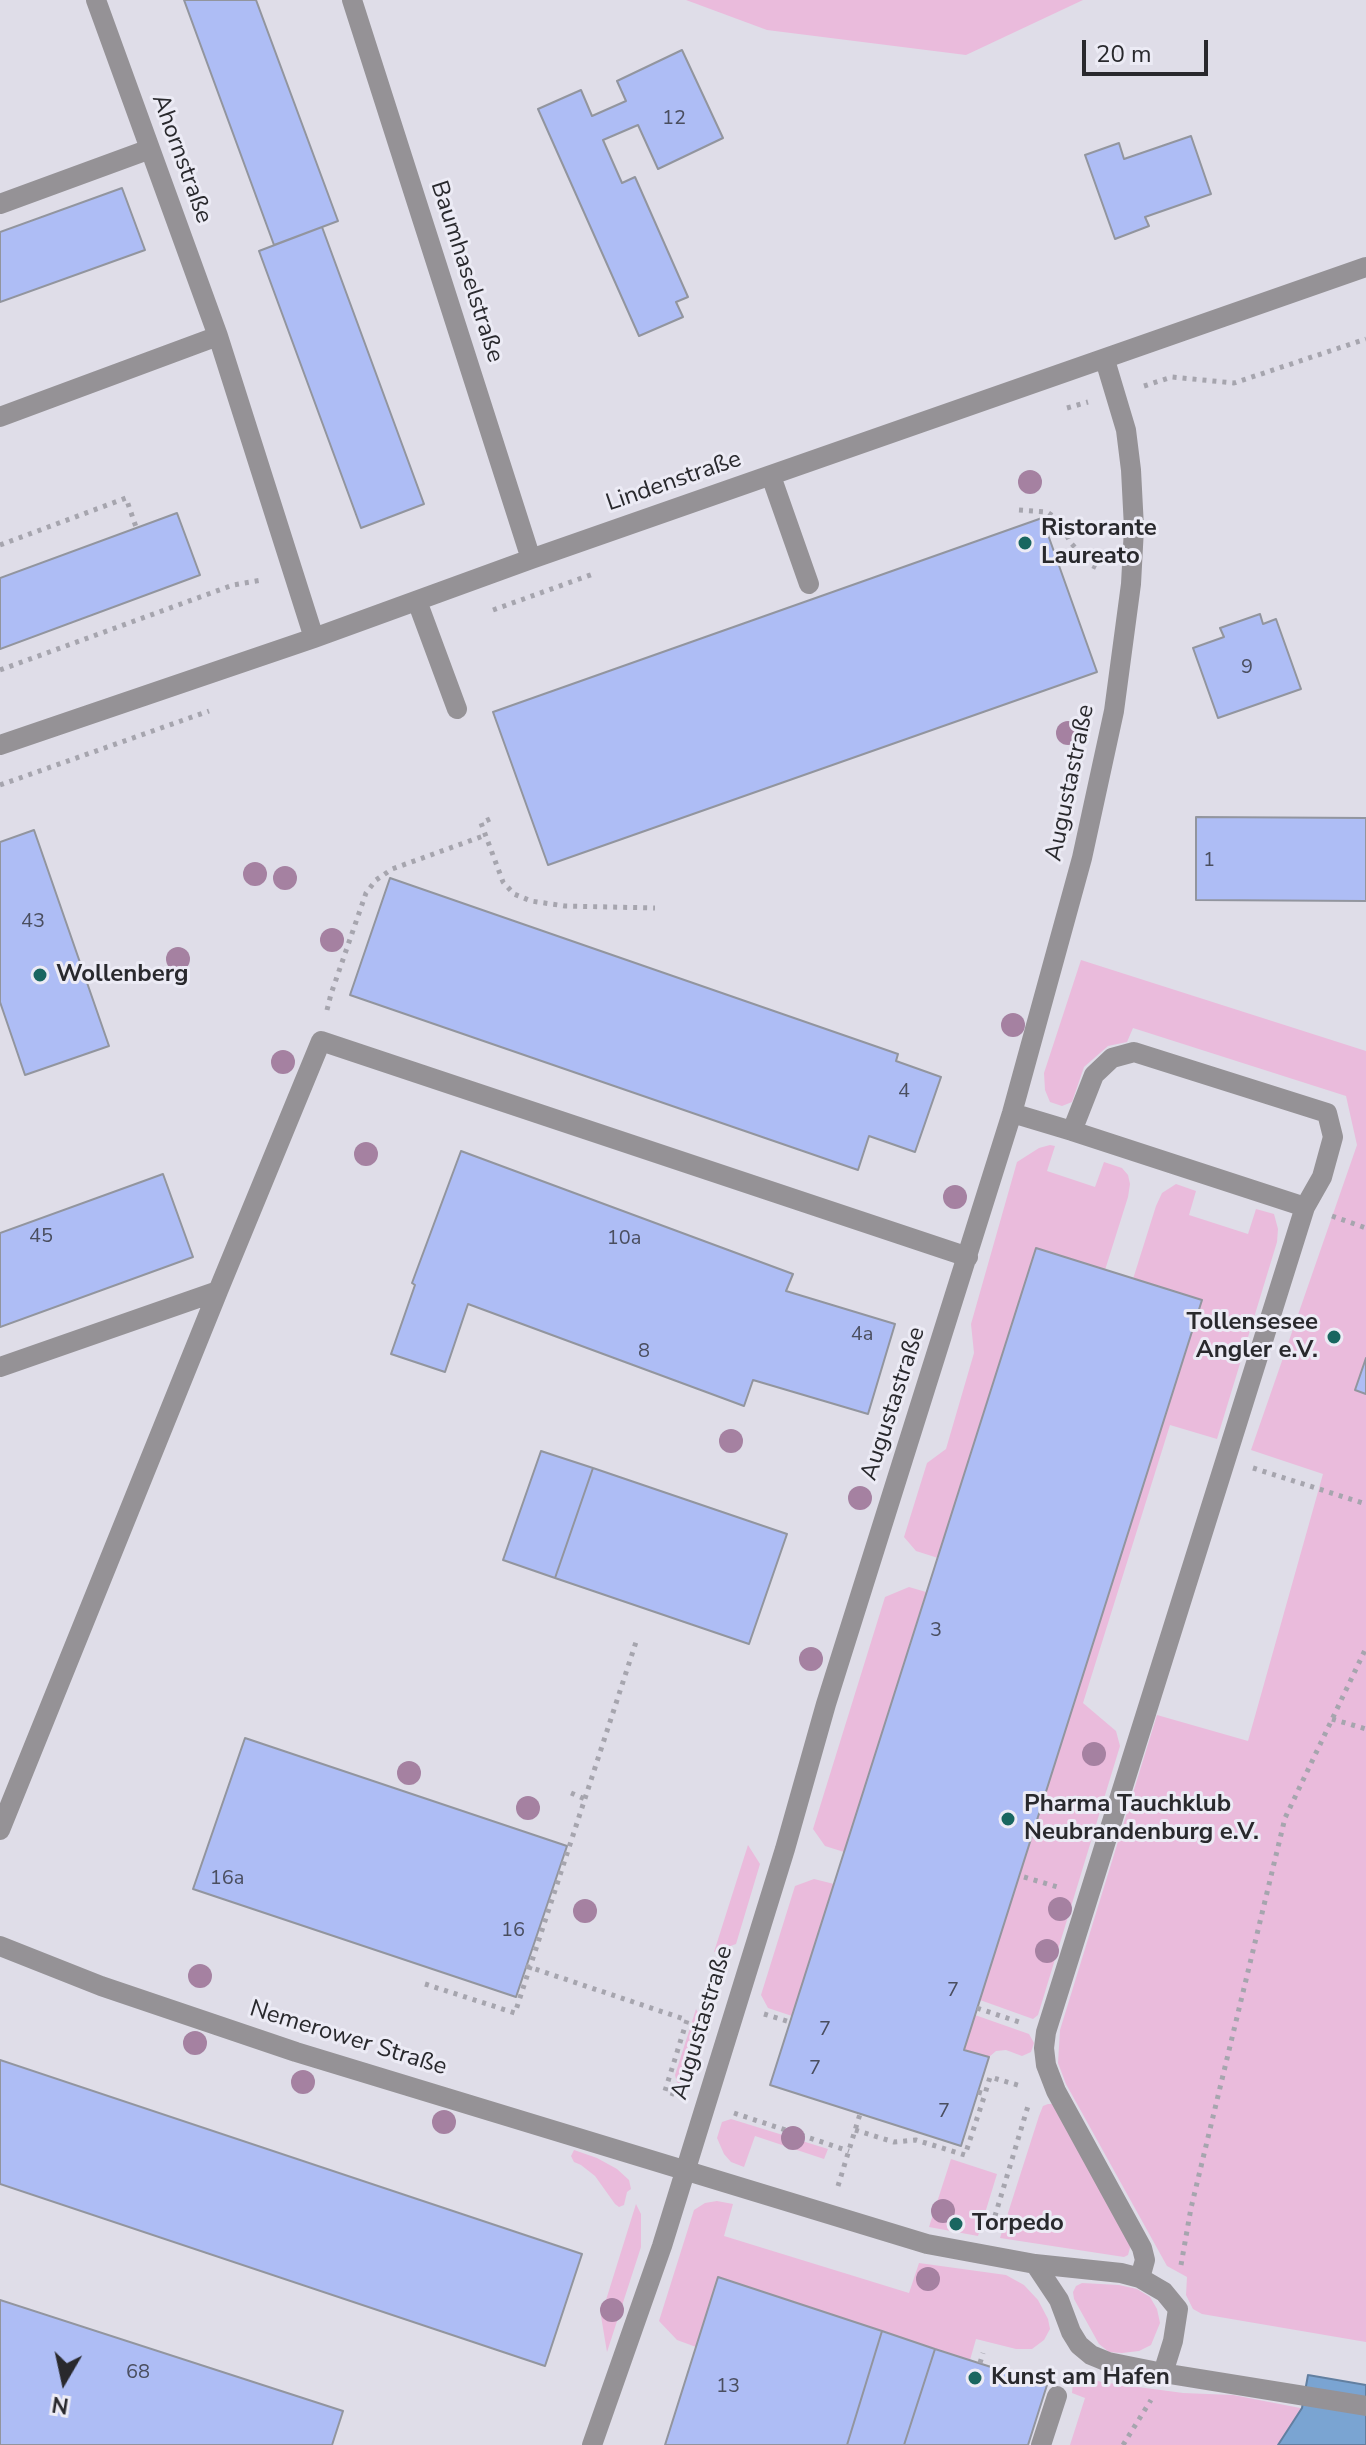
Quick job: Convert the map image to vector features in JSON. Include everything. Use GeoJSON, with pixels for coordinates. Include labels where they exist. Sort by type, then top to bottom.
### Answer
{"type":"FeatureCollection","features":[{"type":"Feature","properties":{"kind":"street","name":"Ahornstraße"},"geometry":{"type":"LineString","coordinates":[[96,0],[218,336],[314,638]]}},
{"type":"Feature","properties":{"kind":"street","name":"Baumhaselstraße"},"geometry":{"type":"LineString","coordinates":[[352,0],[531,559]]}},
{"type":"Feature","properties":{"kind":"street"},"geometry":{"type":"LineString","coordinates":[[0,204],[150,149]]}},
{"type":"Feature","properties":{"kind":"street","name":"Lindenstraße"},"geometry":{"type":"LineString","coordinates":[[0,745],[314,638],[1366,267]]}},
{"type":"Feature","properties":{"kind":"street"},"geometry":{"type":"LineString","coordinates":[[0,417],[218,336]]}},
{"type":"Feature","properties":{"kind":"street","name":"Augustastraße"},"geometry":{"type":"LineString","coordinates":[[592,2445],[662,2246],[785,1849],[826,1704],[968,1257],[1012,1113],[1082,858],[1114,711],[1131,584],[1134,528],[1126,430],[1105,360]]}},
{"type":"Feature","properties":{"kind":"street"},"geometry":{"type":"LineString","coordinates":[[771,476],[809,584]]}},
{"type":"Feature","properties":{"kind":"street"},"geometry":{"type":"LineString","coordinates":[[417,601],[457,709]]}},
{"type":"Feature","properties":{"kind":"street"},"geometry":{"type":"LineString","coordinates":[[0,1830],[321,1041],[968,1257]]}},
{"type":"Feature","properties":{"kind":"street"},"geometry":{"type":"LineString","coordinates":[[1072,1131],[1094,1075],[1112,1058],[1134,1052],[1327,1113],[1333,1137],[1322,1177],[1305,1207],[1046,2032],[1046,2065],[1056,2091],[1142,2248],[1145,2260],[1140,2278],[1164,2292],[1178,2309],[1173,2341],[1163,2373]]}},
{"type":"Feature","properties":{"kind":"street"},"geometry":{"type":"LineString","coordinates":[[1012,1113],[1305,1207]]}},
{"type":"Feature","properties":{"kind":"street"},"geometry":{"type":"LineString","coordinates":[[0,1367],[218,1291]]}},
{"type":"Feature","properties":{"kind":"street","name":"Nemerower Straße"},"geometry":{"type":"LineString","coordinates":[[0,1946],[101,1986],[296,2052],[927,2244],[1035,2264],[1121,2273],[1140,2278]]}},
{"type":"Feature","properties":{"kind":"street"},"geometry":{"type":"LineString","coordinates":[[1035,2264],[1059,2300],[1071,2332],[1079,2345],[1091,2355],[1108,2362],[1163,2373],[1366,2406]]}},
{"type":"Feature","properties":{"kind":"street"},"geometry":{"type":"LineString","coordinates":[[1041,2445],[1057,2396]]}},
{"type":"Feature","properties":{"kind":"path"},"geometry":{"type":"LineString","coordinates":[[1062,410],[1172,377],[1234,383],[1366,339]]}},
{"type":"Feature","properties":{"kind":"path"},"geometry":{"type":"LineString","coordinates":[[0,545],[126,498],[136,527]]}},
{"type":"Feature","properties":{"kind":"path"},"geometry":{"type":"LineString","coordinates":[[1019,510],[1047,512],[1059,520],[1070,542],[1091,565],[1131,584]]}},
{"type":"Feature","properties":{"kind":"path"},"geometry":{"type":"LineString","coordinates":[[487,612],[605,570]]}},
{"type":"Feature","properties":{"kind":"path"},"geometry":{"type":"LineString","coordinates":[[0,670],[233,585],[295,575]]}},
{"type":"Feature","properties":{"kind":"path"},"geometry":{"type":"LineString","coordinates":[[0,785],[222,706]]}},
{"type":"Feature","properties":{"kind":"path"},"geometry":{"type":"LineString","coordinates":[[490,819],[481,823],[503,882],[514,894],[531,901],[565,906],[655,908]]}},
{"type":"Feature","properties":{"kind":"path"},"geometry":{"type":"LineString","coordinates":[[321,1041],[331,994],[366,893],[376,880],[392,869],[486,835]]}},
{"type":"Feature","properties":{"kind":"path"},"geometry":{"type":"LineString","coordinates":[[1226,1459],[1366,1504]]}},
{"type":"Feature","properties":{"kind":"path"},"geometry":{"type":"LineString","coordinates":[[425,1984],[515,2013],[637,1639]]}},
{"type":"Feature","properties":{"kind":"path"},"geometry":{"type":"LineString","coordinates":[[1178,2309],[1181,2266],[1191,2208],[1285,1818],[1366,1648]]}},
{"type":"Feature","properties":{"kind":"path"},"geometry":{"type":"LineString","coordinates":[[1332,1719],[1366,1729]]}},
{"type":"Feature","properties":{"kind":"path"},"geometry":{"type":"LineString","coordinates":[[571,1793],[585,1799]]}},
{"type":"Feature","properties":{"kind":"path"},"geometry":{"type":"LineString","coordinates":[[528,1967],[687,2020],[665,2091],[849,2151]]}},
{"type":"Feature","properties":{"kind":"path"},"geometry":{"type":"LineString","coordinates":[[977,2008],[1046,2032]]}},
{"type":"Feature","properties":{"kind":"path"},"geometry":{"type":"LineString","coordinates":[[984,2254],[1033,2090],[1046,2065]]}},
{"type":"Feature","properties":{"kind":"path"},"geometry":{"type":"LineString","coordinates":[[855,2130],[894,2142],[916,2140],[965,2155],[981,2093],[990,2077],[1033,2090]]}},
{"type":"Feature","properties":{"kind":"path"},"geometry":{"type":"LineString","coordinates":[[830,2214],[860,2114]]}},
{"type":"Feature","properties":{"kind":"path"},"geometry":{"type":"LineString","coordinates":[[980,2363],[983,2353]]}},
{"type":"Feature","properties":{"kind":"path"},"geometry":{"type":"LineString","coordinates":[[1123,2445],[1163,2373]]}},
{"type":"Feature","properties":{"kind":"shaded area"},"geometry":{"type":"Polygon","coordinates":[[[686,0],[1083,0],[966,55],[767,30],[686,0]]]}},
{"type":"Feature","properties":{"kind":"shaded area"},"geometry":{"type":"Polygon","coordinates":[[[1081,960],[1366,1051],[1366,2342],[1202,2314],[1193,2309],[1186,2295],[1187,2277],[1167,2266],[1066,2084],[1058,2063],[1060,2030],[1157,1715],[1248,1741],[1323,1474],[1251,1450],[1357,1145],[1346,1096],[1133,1028],[1127,1042],[1108,1046],[1084,1067],[1072,1102],[1062,1106],[1050,1102],[1045,1090],[1044,1073],[1081,960]]]}},
{"type":"Feature","properties":{"kind":"shaded area"},"geometry":{"type":"Polygon","coordinates":[[[1050,1145],[1055,1146],[1047,1171],[1095,1187],[1104,1162],[1122,1168],[1128,1175],[1128,1197],[1105,1270],[1036,1248],[938,1558],[916,1551],[904,1537],[927,1463],[946,1449],[974,1353],[971,1324],[1017,1162],[1050,1145]]]}},
{"type":"Feature","properties":{"kind":"shaded area"},"geometry":{"type":"Polygon","coordinates":[[[1176,1184],[1196,1191],[1189,1215],[1248,1234],[1256,1209],[1274,1214],[1277,1242],[1217,1439],[1170,1425],[1083,1703],[1116,1731],[1120,1746],[1038,2015],[1033,2019],[980,2000],[1133,1279],[1156,1206],[1162,1193],[1176,1184]]]}},
{"type":"Feature","properties":{"kind":"shaded area"},"geometry":{"type":"Polygon","coordinates":[[[909,1587],[926,1592],[844,1852],[825,1846],[813,1829],[885,1597],[909,1587]]]}},
{"type":"Feature","properties":{"kind":"shaded area"},"geometry":{"type":"Polygon","coordinates":[[[748,1845],[760,1864],[736,1944],[714,1952],[748,1845]]]}},
{"type":"Feature","properties":{"kind":"shaded area"},"geometry":{"type":"Polygon","coordinates":[[[814,1879],[834,1884],[792,2016],[768,2008],[761,1995],[795,1886],[814,1879]]]}},
{"type":"Feature","properties":{"kind":"shaded area"},"geometry":{"type":"Polygon","coordinates":[[[696,2009],[708,2031],[696,2073],[687,2090],[677,2082],[675,2075],[696,2009]]]}},
{"type":"Feature","properties":{"kind":"shaded area"},"geometry":{"type":"Polygon","coordinates":[[[975,2015],[1029,2034],[1034,2043],[1031,2052],[1022,2056],[1006,2050],[996,2051],[989,2057],[964,2050],[975,2015]]]}},
{"type":"Feature","properties":{"kind":"shaded area"},"geometry":{"type":"Polygon","coordinates":[[[1053,2104],[1131,2244],[1128,2255],[1124,2257],[1000,2238],[1039,2116],[1043,2106],[1053,2104]]]}},
{"type":"Feature","properties":{"kind":"shaded area"},"geometry":{"type":"Polygon","coordinates":[[[731,2119],[828,2149],[824,2159],[755,2136],[744,2167],[731,2162],[717,2138],[722,2122],[731,2119]]]}},
{"type":"Feature","properties":{"kind":"shaded area"},"geometry":{"type":"Polygon","coordinates":[[[574,2150],[597,2158],[629,2180],[631,2189],[627,2192],[624,2205],[619,2207],[615,2204],[595,2176],[574,2162],[571,2156],[574,2150]]]}},
{"type":"Feature","properties":{"kind":"shaded area"},"geometry":{"type":"Polygon","coordinates":[[[951,2159],[997,2174],[978,2236],[929,2227],[951,2159]]]}},
{"type":"Feature","properties":{"kind":"shaded area"},"geometry":{"type":"Polygon","coordinates":[[[717,2201],[733,2204],[724,2236],[909,2293],[919,2263],[1006,2275],[1024,2285],[1038,2300],[1050,2329],[1044,2340],[1032,2349],[1016,2349],[976,2339],[970,2360],[718,2278],[696,2347],[677,2340],[659,2321],[694,2210],[705,2203],[717,2201]]]}},
{"type":"Feature","properties":{"kind":"shaded area"},"geometry":{"type":"Polygon","coordinates":[[[636,2204],[641,2214],[641,2247],[607,2352],[601,2316],[636,2204]]]}},
{"type":"Feature","properties":{"kind":"shaded area"},"geometry":{"type":"Polygon","coordinates":[[[1082,2283],[1119,2285],[1137,2289],[1150,2297],[1160,2323],[1151,2345],[1139,2351],[1122,2353],[1109,2352],[1099,2344],[1074,2299],[1076,2286],[1082,2283]]]}},
{"type":"Feature","properties":{"kind":"shaded area"},"geometry":{"type":"Polygon","coordinates":[[[1074,2372],[1101,2382],[1183,2393],[1233,2395],[1352,2418],[1344,2445],[1070,2445],[1085,2398],[1072,2393],[1074,2372]]]}},
{"type":"Feature","properties":{"kind":"water"},"geometry":{"type":"Polygon","coordinates":[[[1308,2375],[1366,2385],[1366,2445],[1278,2445],[1302,2408],[1308,2375]]]}},
{"type":"Feature","properties":{"kind":"building"},"geometry":{"type":"Polygon","coordinates":[[[184,0],[256,0],[338,221],[274,245],[184,0]]]}},
{"type":"Feature","properties":{"kind":"building"},"geometry":{"type":"Polygon","coordinates":[[[682,50],[723,138],[658,169],[638,125],[603,140],[622,183],[635,177],[688,297],[676,302],[683,317],[639,336],[538,109],[581,90],[592,116],[626,101],[617,81],[682,50]]]}},
{"type":"Feature","properties":{"kind":"building"},"geometry":{"type":"Polygon","coordinates":[[[1191,136],[1211,194],[1145,217],[1149,226],[1115,239],[1085,155],[1119,143],[1124,159],[1191,136]]]}},
{"type":"Feature","properties":{"kind":"building"},"geometry":{"type":"Polygon","coordinates":[[[122,188],[145,250],[0,302],[0,232],[122,188]]]}},
{"type":"Feature","properties":{"kind":"building"},"geometry":{"type":"Polygon","coordinates":[[[322,227],[424,504],[361,528],[259,251],[322,227]]]}},
{"type":"Feature","properties":{"kind":"building"},"geometry":{"type":"Polygon","coordinates":[[[177,513],[200,575],[0,649],[0,578],[177,513]]]}},
{"type":"Feature","properties":{"kind":"building"},"geometry":{"type":"Polygon","coordinates":[[[1042,518],[1097,672],[548,865],[493,712],[1042,518]]]}},
{"type":"Feature","properties":{"kind":"building"},"geometry":{"type":"Polygon","coordinates":[[[1260,614],[1263,624],[1276,619],[1301,689],[1218,718],[1193,648],[1224,637],[1220,628],[1260,614]]]}},
{"type":"Feature","properties":{"kind":"building"},"geometry":{"type":"Polygon","coordinates":[[[1196,817],[1366,818],[1366,901],[1196,900],[1196,817]]]}},
{"type":"Feature","properties":{"kind":"building"},"geometry":{"type":"Polygon","coordinates":[[[34,830],[109,1046],[25,1075],[0,1002],[0,842],[34,830]]]}},
{"type":"Feature","properties":{"kind":"building"},"geometry":{"type":"Polygon","coordinates":[[[390,878],[898,1054],[896,1061],[941,1077],[915,1152],[869,1136],[858,1170],[350,995],[390,878]]]}},
{"type":"Feature","properties":{"kind":"building"},"geometry":{"type":"Polygon","coordinates":[[[461,1151],[793,1274],[786,1291],[895,1324],[868,1414],[753,1380],[744,1406],[468,1304],[445,1372],[391,1354],[415,1285],[412,1283],[461,1151]]]}},
{"type":"Feature","properties":{"kind":"building"},"geometry":{"type":"Polygon","coordinates":[[[163,1174],[193,1257],[0,1327],[0,1233],[163,1174]]]}},
{"type":"Feature","properties":{"kind":"building"},"geometry":{"type":"Polygon","coordinates":[[[1036,1248],[1202,1300],[964,2050],[989,2057],[961,2146],[770,2085],[1036,1248]]]}},
{"type":"Feature","properties":{"kind":"building"},"geometry":{"type":"Polygon","coordinates":[[[1366,1358],[1366,1394],[1355,1390],[1366,1358]]]}},
{"type":"Feature","properties":{"kind":"building"},"geometry":{"type":"Polygon","coordinates":[[[541,1451],[593,1468],[555,1578],[503,1560],[541,1451]]]}},
{"type":"Feature","properties":{"kind":"building"},"geometry":{"type":"Polygon","coordinates":[[[593,1468],[787,1534],[749,1644],[555,1578],[593,1468]]]}},
{"type":"Feature","properties":{"kind":"building"},"geometry":{"type":"Polygon","coordinates":[[[245,1738],[567,1846],[516,1997],[193,1889],[245,1738]]]}},
{"type":"Feature","properties":{"kind":"building"},"geometry":{"type":"Polygon","coordinates":[[[0,2060],[582,2254],[545,2366],[0,2184],[0,2060]]]}},
{"type":"Feature","properties":{"kind":"building"},"geometry":{"type":"Polygon","coordinates":[[[718,2277],[882,2331],[847,2445],[665,2445],[718,2277]]]}},
{"type":"Feature","properties":{"kind":"building"},"geometry":{"type":"Polygon","coordinates":[[[0,2300],[343,2411],[332,2445],[0,2445],[0,2300]]]}},
{"type":"Feature","properties":{"kind":"building"},"geometry":{"type":"Polygon","coordinates":[[[882,2331],[935,2349],[904,2445],[847,2445],[882,2331]]]}},
{"type":"Feature","properties":{"kind":"building"},"geometry":{"type":"Polygon","coordinates":[[[935,2349],[1047,2385],[1028,2445],[904,2445],[935,2349]]]}},
{"type":"Feature","properties":{"kind":"place","name":"Ristorante Laureato"},"geometry":{"type":"Point","coordinates":[1025,543]}},
{"type":"Feature","properties":{"kind":"place","name":"Wollenberg"},"geometry":{"type":"Point","coordinates":[40,975]}},
{"type":"Feature","properties":{"kind":"place","name":"Tollensesee Angler e.V."},"geometry":{"type":"Point","coordinates":[1334,1337]}},
{"type":"Feature","properties":{"kind":"place","name":"Pharma Tauchklub Neubrandenburg e.V."},"geometry":{"type":"Point","coordinates":[1008,1819]}},
{"type":"Feature","properties":{"kind":"place","name":"Torpedo"},"geometry":{"type":"Point","coordinates":[956,2224]}},
{"type":"Feature","properties":{"kind":"place","name":"Kunst am Hafen"},"geometry":{"type":"Point","coordinates":[975,2378]}}]}
